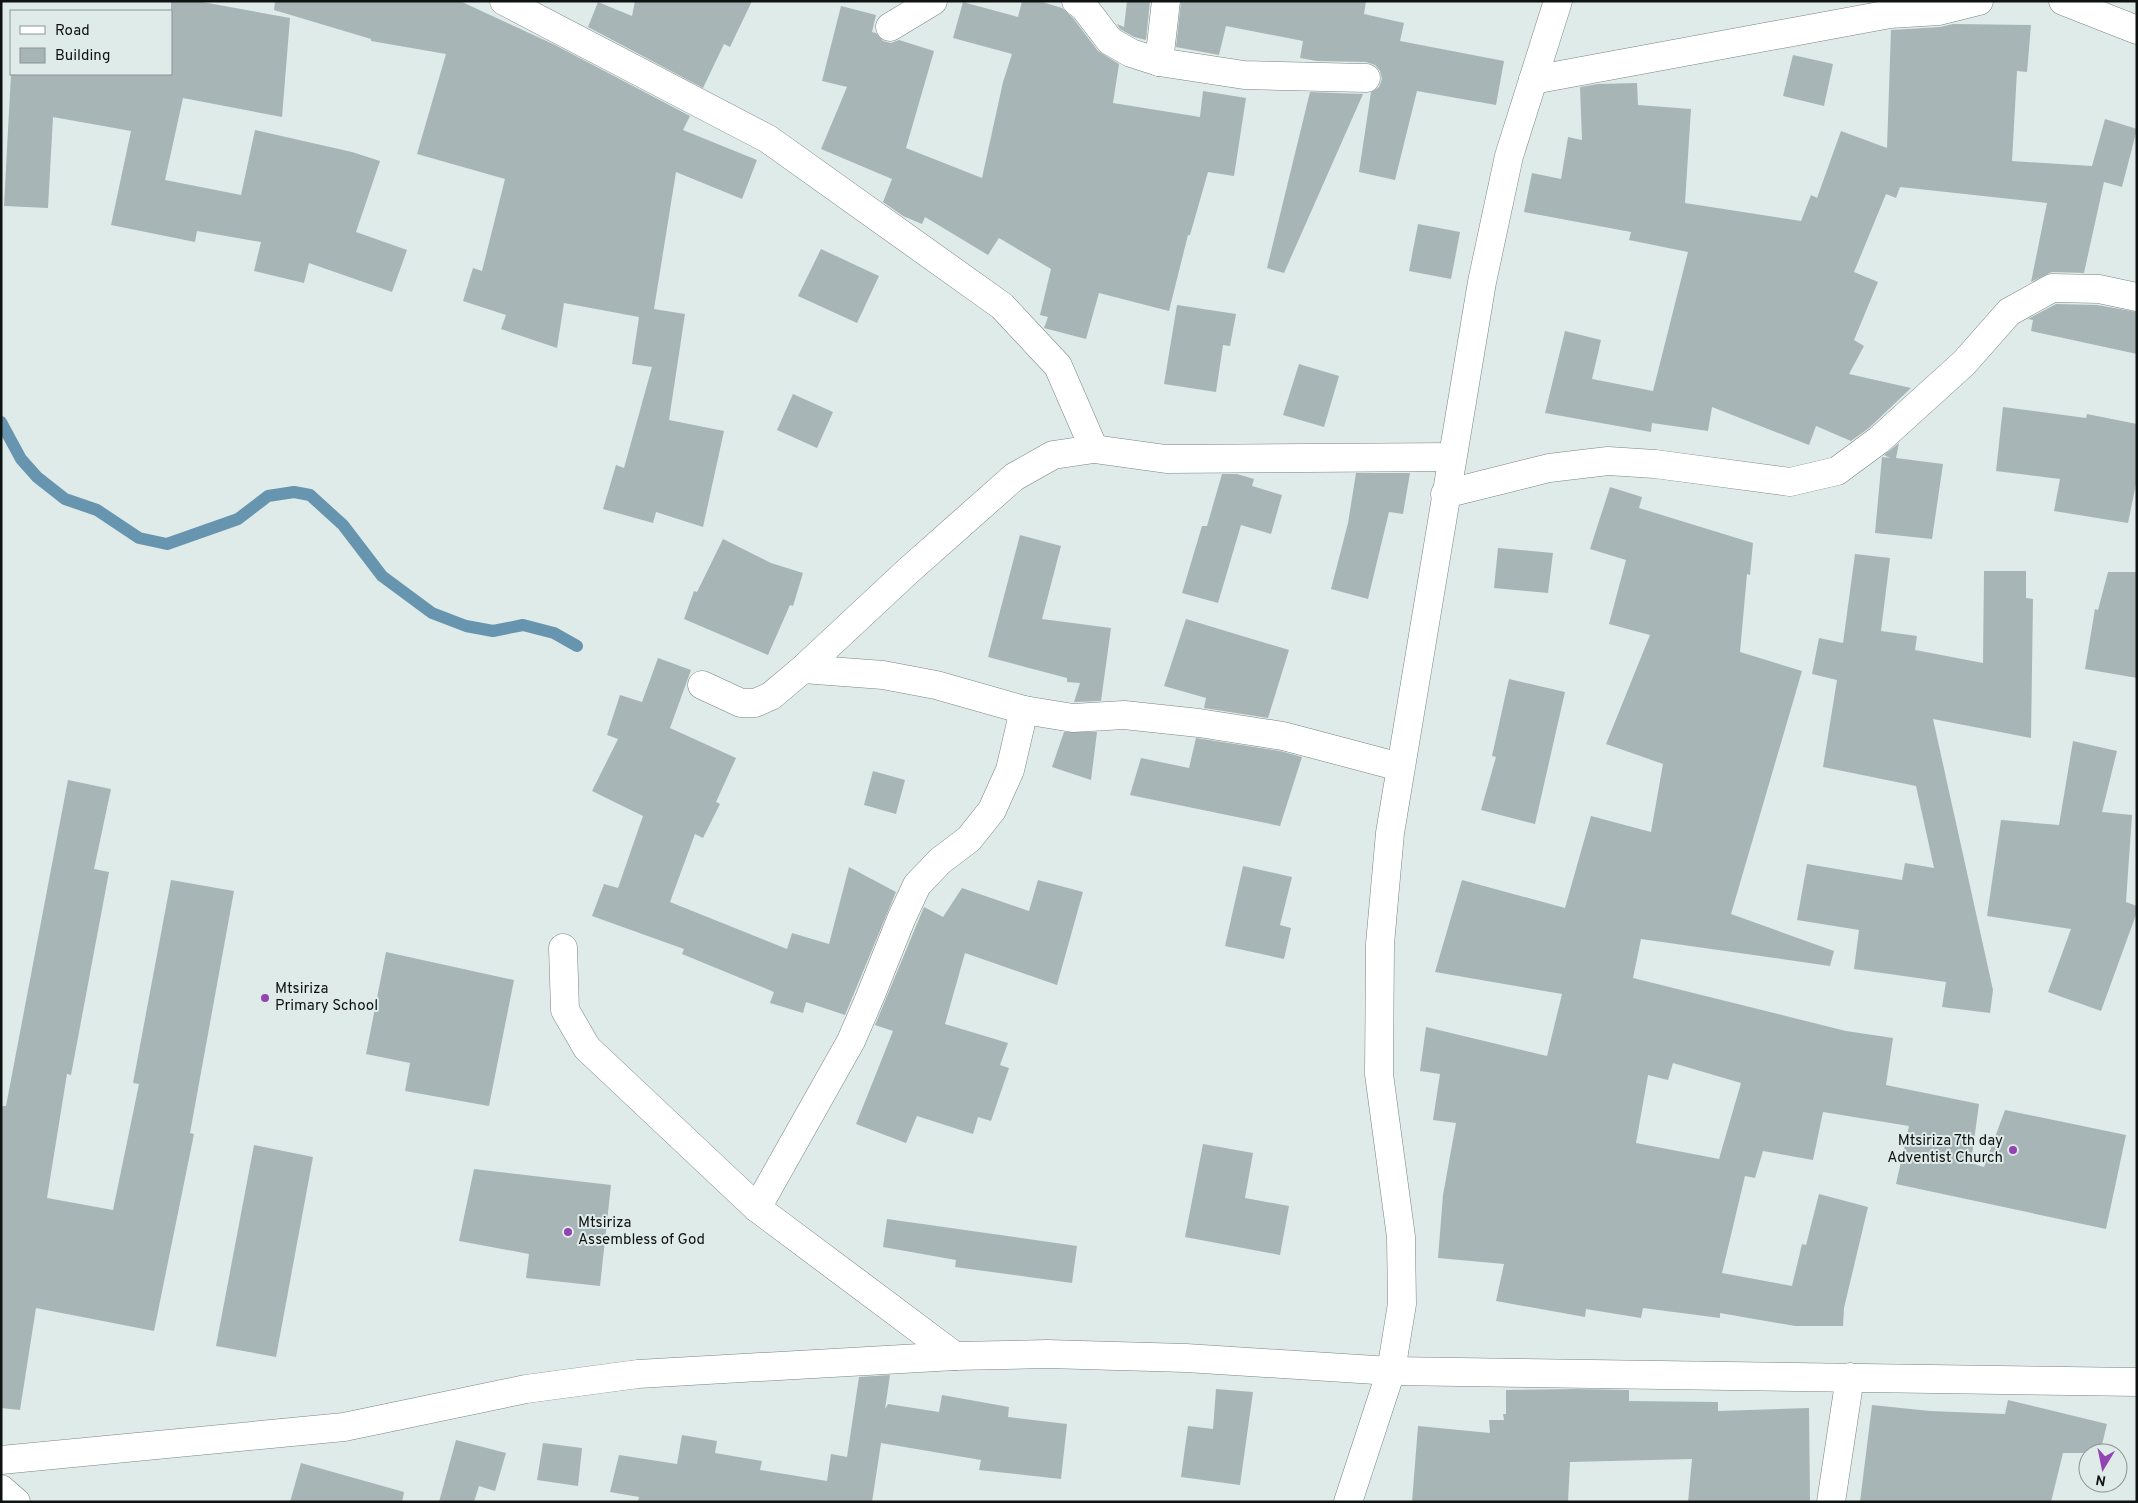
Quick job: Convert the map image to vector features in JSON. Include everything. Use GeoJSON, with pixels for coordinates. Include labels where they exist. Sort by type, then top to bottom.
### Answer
{"type":"FeatureCollection","features":[{"type":"Feature","properties":{"kind":"street"},"geometry":{"type":"LineString","coordinates":[[504,1],[768,139],[1002,306],[1058,366],[1094,449]]}},
{"type":"Feature","properties":{"kind":"street"},"geometry":{"type":"LineString","coordinates":[[890,27],[934,1]]}},
{"type":"Feature","properties":{"kind":"street"},"geometry":{"type":"LineString","coordinates":[[1076,1],[1084,7],[1110,41],[1132,53],[1159,62],[1244,74],[1366,78]]}},
{"type":"Feature","properties":{"kind":"street"},"geometry":{"type":"LineString","coordinates":[[1159,62],[1166,1]]}},
{"type":"Feature","properties":{"kind":"street"},"geometry":{"type":"LineString","coordinates":[[1348,1502],[1391,1371],[1402,1304],[1401,1237],[1379,1074],[1380,944],[1390,833],[1445,494],[1482,282],[1509,156],[1558,1]]}},
{"type":"Feature","properties":{"kind":"street"},"geometry":{"type":"LineString","coordinates":[[1533,80],[1890,14],[1939,11],[1979,1]]}},
{"type":"Feature","properties":{"kind":"street"},"geometry":{"type":"LineString","coordinates":[[2063,1],[2137,30]]}},
{"type":"Feature","properties":{"kind":"street"},"geometry":{"type":"LineString","coordinates":[[1445,494],[1549,468],[1608,461],[1655,464],[1790,482],[1837,471],[1879,440],[1964,363],[2009,312],[2052,288],[2099,289],[2137,297]]}},
{"type":"Feature","properties":{"kind":"street"},"geometry":{"type":"LineString","coordinates":[[702,686],[741,704],[755,703],[771,696],[1014,477],[1053,455],[1094,449],[1166,459],[1452,457]]}},
{"type":"Feature","properties":{"kind":"street"},"geometry":{"type":"LineString","coordinates":[[803,669],[892,677],[936,685],[1024,710],[1073,718],[1124,715],[1199,723],[1282,736],[1400,767]]}},
{"type":"Feature","properties":{"kind":"street"},"geometry":{"type":"LineString","coordinates":[[757,1208],[851,1041],[917,886],[940,861],[969,839],[992,810],[1010,770],[1024,710]]}},
{"type":"Feature","properties":{"kind":"street"},"geometry":{"type":"LineString","coordinates":[[563,948],[565,1010],[587,1048],[757,1208],[955,1356]]}},
{"type":"Feature","properties":{"kind":"street"},"geometry":{"type":"LineString","coordinates":[[1,1460],[344,1427],[526,1390],[638,1374],[955,1356],[1047,1354],[1186,1358],[1391,1371],[2137,1382]]}},
{"type":"Feature","properties":{"kind":"street"},"geometry":{"type":"LineString","coordinates":[[1831,1502],[1850,1377]]}},
{"type":"Feature","properties":{"kind":"street"},"geometry":{"type":"LineString","coordinates":[[1,1489],[16,1502]]}},
{"type":"Feature","properties":{"kind":"building"},"geometry":{"type":"Polygon","coordinates":[[[171,1],[197,1],[290,18],[282,117],[183,98],[165,180],[241,195],[255,130],[352,152],[380,161],[356,232],[407,250],[392,292],[309,263],[304,283],[254,271],[261,242],[197,231],[195,242],[111,225],[131,131],[53,117],[48,208],[4,206],[11,75],[172,75],[171,1]]]}},
{"type":"Feature","properties":{"kind":"building"},"geometry":{"type":"Polygon","coordinates":[[[275,1],[460,1],[555,45],[690,116],[683,130],[757,160],[742,199],[676,172],[654,309],[685,314],[669,420],[724,431],[703,527],[656,512],[653,523],[603,509],[616,465],[624,468],[652,367],[632,364],[639,317],[564,303],[557,348],[501,329],[506,315],[463,301],[473,268],[482,271],[505,179],[417,154],[446,54],[371,41],[371,39],[274,10],[275,1]]]}},
{"type":"Feature","properties":{"kind":"building"},"geometry":{"type":"Polygon","coordinates":[[[635,1],[752,1],[730,47],[724,44],[703,88],[588,27],[598,2],[632,16],[635,1]]]}},
{"type":"Feature","properties":{"kind":"building"},"geometry":{"type":"Polygon","coordinates":[[[1022,1],[1039,1],[1062,8],[1073,18],[1098,51],[1119,64],[1113,103],[1200,117],[1203,91],[1246,98],[1234,176],[1208,172],[1190,235],[1188,235],[1169,311],[1099,293],[1086,339],[1044,328],[1048,317],[1040,315],[1051,269],[999,238],[988,255],[925,217],[922,224],[903,216],[883,202],[892,179],[821,149],[847,87],[822,81],[841,6],[876,15],[872,32],[876,33],[883,41],[891,43],[899,40],[934,51],[906,148],[982,178],[1003,82],[1012,54],[953,38],[963,2],[1018,17],[1022,1]]]}},
{"type":"Feature","properties":{"kind":"building"},"geometry":{"type":"Polygon","coordinates":[[[1127,1],[1150,1],[1146,40],[1134,37],[1120,29],[1117,24],[1124,27],[1127,1]]]}},
{"type":"Feature","properties":{"kind":"building"},"geometry":{"type":"Polygon","coordinates":[[[1181,1],[1366,1],[1364,14],[1404,23],[1400,41],[1504,61],[1496,105],[1417,91],[1395,180],[1359,172],[1371,92],[1379,87],[1382,79],[1380,71],[1375,65],[1366,62],[1317,61],[1300,58],[1303,41],[1226,26],[1219,55],[1176,47],[1181,1]]]}},
{"type":"Feature","properties":{"kind":"building"},"geometry":{"type":"Polygon","coordinates":[[[1953,24],[2031,25],[2027,72],[2017,71],[2012,161],[2092,166],[2105,119],[2137,129],[2122,187],[2104,182],[2084,273],[2052,272],[2031,282],[2047,203],[1900,187],[1896,198],[1886,194],[1854,272],[1878,282],[1854,340],[1864,346],[1849,374],[1911,388],[1869,428],[1851,441],[1816,426],[1809,445],[1712,407],[1708,431],[1652,423],[1651,432],[1545,413],[1565,331],[1601,340],[1592,379],[1653,391],[1688,252],[1629,240],[1631,232],[1524,212],[1532,173],[1561,179],[1568,137],[1582,140],[1580,87],[1598,84],[1637,83],[1638,105],[1691,109],[1685,203],[1801,221],[1811,195],[1817,198],[1841,131],[1887,148],[1891,30],[1940,27],[1953,24]]]}},
{"type":"Feature","properties":{"kind":"building"},"geometry":{"type":"Polygon","coordinates":[[[1793,55],[1833,64],[1824,106],[1783,96],[1793,55]]]}},
{"type":"Feature","properties":{"kind":"building"},"geometry":{"type":"Polygon","coordinates":[[[1310,92],[1363,94],[1284,273],[1267,268],[1310,92]]]}},
{"type":"Feature","properties":{"kind":"building"},"geometry":{"type":"Polygon","coordinates":[[[1418,224],[1460,232],[1451,279],[1409,271],[1418,224]]]}},
{"type":"Feature","properties":{"kind":"building"},"geometry":{"type":"Polygon","coordinates":[[[821,249],[879,276],[857,323],[798,296],[821,249]]]}},
{"type":"Feature","properties":{"kind":"building"},"geometry":{"type":"Polygon","coordinates":[[[2056,304],[2097,305],[2137,312],[2137,354],[2031,331],[2033,320],[2028,319],[2056,304]]]}},
{"type":"Feature","properties":{"kind":"building"},"geometry":{"type":"Polygon","coordinates":[[[1177,305],[1236,314],[1230,346],[1223,345],[1216,392],[1164,384],[1177,305]]]}},
{"type":"Feature","properties":{"kind":"building"},"geometry":{"type":"Polygon","coordinates":[[[1299,364],[1339,376],[1324,427],[1283,415],[1299,364]]]}},
{"type":"Feature","properties":{"kind":"building"},"geometry":{"type":"Polygon","coordinates":[[[793,394],[833,412],[817,448],[777,430],[793,394]]]}},
{"type":"Feature","properties":{"kind":"building"},"geometry":{"type":"Polygon","coordinates":[[[2003,407],[2086,418],[2087,414],[2137,424],[2137,479],[2128,523],[2054,511],[2060,479],[1996,471],[2003,407]]]}},
{"type":"Feature","properties":{"kind":"building"},"geometry":{"type":"Polygon","coordinates":[[[1899,443],[1896,458],[1943,464],[1932,539],[1875,533],[1882,457],[1890,458],[1884,455],[1899,443]]]}},
{"type":"Feature","properties":{"kind":"building"},"geometry":{"type":"Polygon","coordinates":[[[1356,473],[1410,473],[1403,514],[1389,512],[1368,599],[1331,589],[1348,523],[1356,473]]]}},
{"type":"Feature","properties":{"kind":"building"},"geometry":{"type":"Polygon","coordinates":[[[1222,474],[1237,474],[1254,479],[1252,486],[1282,495],[1271,534],[1241,525],[1218,603],[1182,593],[1202,526],[1207,526],[1222,474]]]}},
{"type":"Feature","properties":{"kind":"building"},"geometry":{"type":"Polygon","coordinates":[[[1610,487],[1642,497],[1639,508],[1753,543],[1750,575],[1747,574],[1740,652],[1802,671],[1731,914],[1834,951],[1830,966],[1641,939],[1633,978],[1846,1031],[1893,1038],[1886,1085],[1979,1104],[1971,1163],[1984,1167],[2005,1110],[2126,1135],[2106,1229],[1896,1184],[1909,1126],[1823,1112],[1813,1160],[1763,1151],[1755,1178],[1745,1176],[1722,1273],[1792,1286],[1802,1244],[1806,1245],[1819,1194],[1868,1207],[1844,1308],[1843,1326],[1795,1326],[1720,1313],[1720,1318],[1643,1308],[1641,1318],[1586,1309],[1585,1317],[1496,1301],[1504,1264],[1438,1258],[1443,1195],[1456,1123],[1433,1120],[1440,1074],[1420,1071],[1426,1027],[1547,1056],[1562,994],[1435,972],[1462,880],[1565,908],[1591,816],[1651,832],[1663,764],[1606,744],[1650,635],[1609,624],[1626,560],[1590,549],[1610,487]],[[1673,1063],[1668,1080],[1648,1075],[1636,1143],[1719,1159],[1741,1083],[1673,1063]]]}},
{"type":"Feature","properties":{"kind":"building"},"geometry":{"type":"Polygon","coordinates":[[[1020,535],[1061,546],[1042,619],[1111,628],[1101,701],[1074,702],[1080,683],[1067,682],[1067,678],[988,657],[1020,535]]]}},
{"type":"Feature","properties":{"kind":"building"},"geometry":{"type":"Polygon","coordinates":[[[723,539],[771,563],[803,573],[793,606],[790,605],[768,655],[684,619],[694,591],[697,592],[723,539]]]}},
{"type":"Feature","properties":{"kind":"building"},"geometry":{"type":"Polygon","coordinates":[[[1498,548],[1553,553],[1548,593],[1494,588],[1498,548]]]}},
{"type":"Feature","properties":{"kind":"building"},"geometry":{"type":"Polygon","coordinates":[[[1855,554],[1890,558],[1881,631],[1917,636],[1915,650],[1983,663],[1984,571],[2026,571],[2026,598],[2033,599],[2031,738],[1933,719],[1993,990],[1990,1013],[1942,1007],[1946,982],[1854,969],[1859,930],[1797,920],[1807,864],[1902,880],[1905,863],[1934,868],[1916,786],[1823,767],[1837,680],[1812,674],[1819,638],[1843,643],[1855,554]]]}},
{"type":"Feature","properties":{"kind":"building"},"geometry":{"type":"Polygon","coordinates":[[[2108,572],[2137,572],[2137,678],[2085,669],[2095,609],[2098,610],[2108,572]]]}},
{"type":"Feature","properties":{"kind":"building"},"geometry":{"type":"Polygon","coordinates":[[[1186,619],[1289,650],[1268,718],[1204,708],[1206,698],[1164,686],[1186,619]]]}},
{"type":"Feature","properties":{"kind":"building"},"geometry":{"type":"Polygon","coordinates":[[[658,658],[691,670],[670,728],[736,758],[716,802],[720,804],[703,838],[695,834],[670,902],[787,949],[792,933],[829,944],[849,867],[896,892],[845,1015],[806,1002],[803,1013],[770,1003],[774,992],[682,954],[684,949],[592,916],[604,884],[618,888],[643,816],[592,791],[618,739],[607,735],[620,695],[642,702],[658,658]]]}},
{"type":"Feature","properties":{"kind":"building"},"geometry":{"type":"Polygon","coordinates":[[[1509,679],[1565,692],[1535,824],[1481,810],[1496,757],[1492,756],[1509,679]]]}},
{"type":"Feature","properties":{"kind":"building"},"geometry":{"type":"Polygon","coordinates":[[[1064,732],[1097,732],[1091,780],[1052,767],[1064,732]]]}},
{"type":"Feature","properties":{"kind":"building"},"geometry":{"type":"Polygon","coordinates":[[[1196,738],[1280,751],[1302,757],[1280,826],[1130,795],[1141,758],[1189,768],[1196,738]]]}},
{"type":"Feature","properties":{"kind":"building"},"geometry":{"type":"Polygon","coordinates":[[[2073,741],[2117,751],[2102,812],[2132,815],[2126,902],[2137,906],[2137,912],[2101,1011],[2048,992],[2071,929],[1987,916],[2001,820],[2059,825],[2073,741]]]}},
{"type":"Feature","properties":{"kind":"building"},"geometry":{"type":"Polygon","coordinates":[[[873,771],[905,780],[896,814],[864,805],[873,771]]]}},
{"type":"Feature","properties":{"kind":"building"},"geometry":{"type":"Polygon","coordinates":[[[68,780],[111,789],[94,869],[109,872],[71,1075],[67,1074],[47,1198],[113,1210],[139,1084],[133,1083],[171,880],[234,891],[190,1133],[194,1134],[154,1331],[36,1308],[20,1410],[1,1408],[1,1106],[6,1106],[68,780]]]}},
{"type":"Feature","properties":{"kind":"building"},"geometry":{"type":"Polygon","coordinates":[[[1243,866],[1292,877],[1280,925],[1291,928],[1284,959],[1225,946],[1243,866]]]}},
{"type":"Feature","properties":{"kind":"building"},"geometry":{"type":"Polygon","coordinates":[[[1038,880],[1083,892],[1057,985],[965,953],[945,1024],[1008,1043],[1000,1065],[1009,1068],[991,1121],[978,1117],[973,1134],[917,1116],[906,1143],[856,1124],[893,1031],[875,1025],[924,907],[943,917],[962,888],[1029,911],[1038,880]]]}},
{"type":"Feature","properties":{"kind":"building"},"geometry":{"type":"Polygon","coordinates":[[[386,952],[514,980],[489,1106],[405,1091],[410,1063],[366,1054],[386,952]]]}},
{"type":"Feature","properties":{"kind":"building"},"geometry":{"type":"Polygon","coordinates":[[[1203,1144],[1253,1153],[1245,1198],[1289,1206],[1280,1255],[1185,1237],[1203,1144]]]}},
{"type":"Feature","properties":{"kind":"building"},"geometry":{"type":"Polygon","coordinates":[[[254,1145],[313,1157],[276,1357],[216,1346],[254,1145]]]}},
{"type":"Feature","properties":{"kind":"building"},"geometry":{"type":"Polygon","coordinates":[[[474,1169],[611,1185],[600,1286],[526,1278],[529,1254],[459,1241],[474,1169]]]}},
{"type":"Feature","properties":{"kind":"building"},"geometry":{"type":"Polygon","coordinates":[[[887,1219],[1077,1246],[1072,1283],[955,1267],[956,1260],[883,1247],[887,1219]]]}},
{"type":"Feature","properties":{"kind":"building"},"geometry":{"type":"Polygon","coordinates":[[[890,1375],[885,1409],[888,1404],[939,1412],[942,1395],[1009,1407],[1008,1417],[1067,1424],[1061,1479],[979,1470],[981,1460],[881,1443],[872,1502],[638,1502],[639,1497],[610,1492],[619,1455],[677,1464],[682,1435],[717,1441],[715,1453],[762,1461],[760,1470],[827,1481],[831,1454],[847,1457],[859,1377],[890,1375]]]}},
{"type":"Feature","properties":{"kind":"building"},"geometry":{"type":"Polygon","coordinates":[[[1216,1389],[1253,1392],[1240,1485],[1181,1477],[1188,1426],[1213,1429],[1216,1389]]]}},
{"type":"Feature","properties":{"kind":"building"},"geometry":{"type":"Polygon","coordinates":[[[1506,1390],[1629,1390],[1629,1401],[1718,1402],[1718,1411],[1809,1408],[1810,1502],[1688,1502],[1692,1459],[1570,1462],[1568,1502],[1412,1502],[1418,1426],[1490,1433],[1489,1420],[1504,1420],[1503,1414],[1506,1414],[1506,1390]]]}},
{"type":"Feature","properties":{"kind":"building"},"geometry":{"type":"Polygon","coordinates":[[[2008,1400],[2107,1424],[2102,1443],[2078,1443],[2078,1453],[2063,1453],[2051,1502],[1860,1502],[1872,1405],[1930,1411],[2005,1414],[2008,1400]]]}},
{"type":"Feature","properties":{"kind":"building"},"geometry":{"type":"Polygon","coordinates":[[[456,1440],[506,1453],[495,1491],[479,1486],[474,1502],[439,1502],[456,1440]]]}},
{"type":"Feature","properties":{"kind":"building"},"geometry":{"type":"Polygon","coordinates":[[[543,1443],[582,1448],[578,1486],[537,1480],[543,1443]]]}},
{"type":"Feature","properties":{"kind":"building"},"geometry":{"type":"Polygon","coordinates":[[[301,1463],[404,1492],[402,1502],[290,1502],[301,1463]]]}},
{"type":"Feature","properties":{"kind":"waterway"},"geometry":{"type":"LineString","coordinates":[[1,422],[21,459],[37,477],[65,499],[97,510],[139,538],[167,544],[238,519],[268,496],[294,492],[310,495],[343,525],[382,576],[432,613],[466,626],[493,631],[523,625],[554,633],[577,646]]}},
{"type":"Feature","properties":{"kind":"place","name":"Mtsiriza Primary School"},"geometry":{"type":"Point","coordinates":[265,998]}},
{"type":"Feature","properties":{"kind":"place","name":"Mtsiriza 7th day Adventist Church"},"geometry":{"type":"Point","coordinates":[2013,1150]}},
{"type":"Feature","properties":{"kind":"place","name":"Mtsiriza Assembless of God"},"geometry":{"type":"Point","coordinates":[568,1232]}}]}
